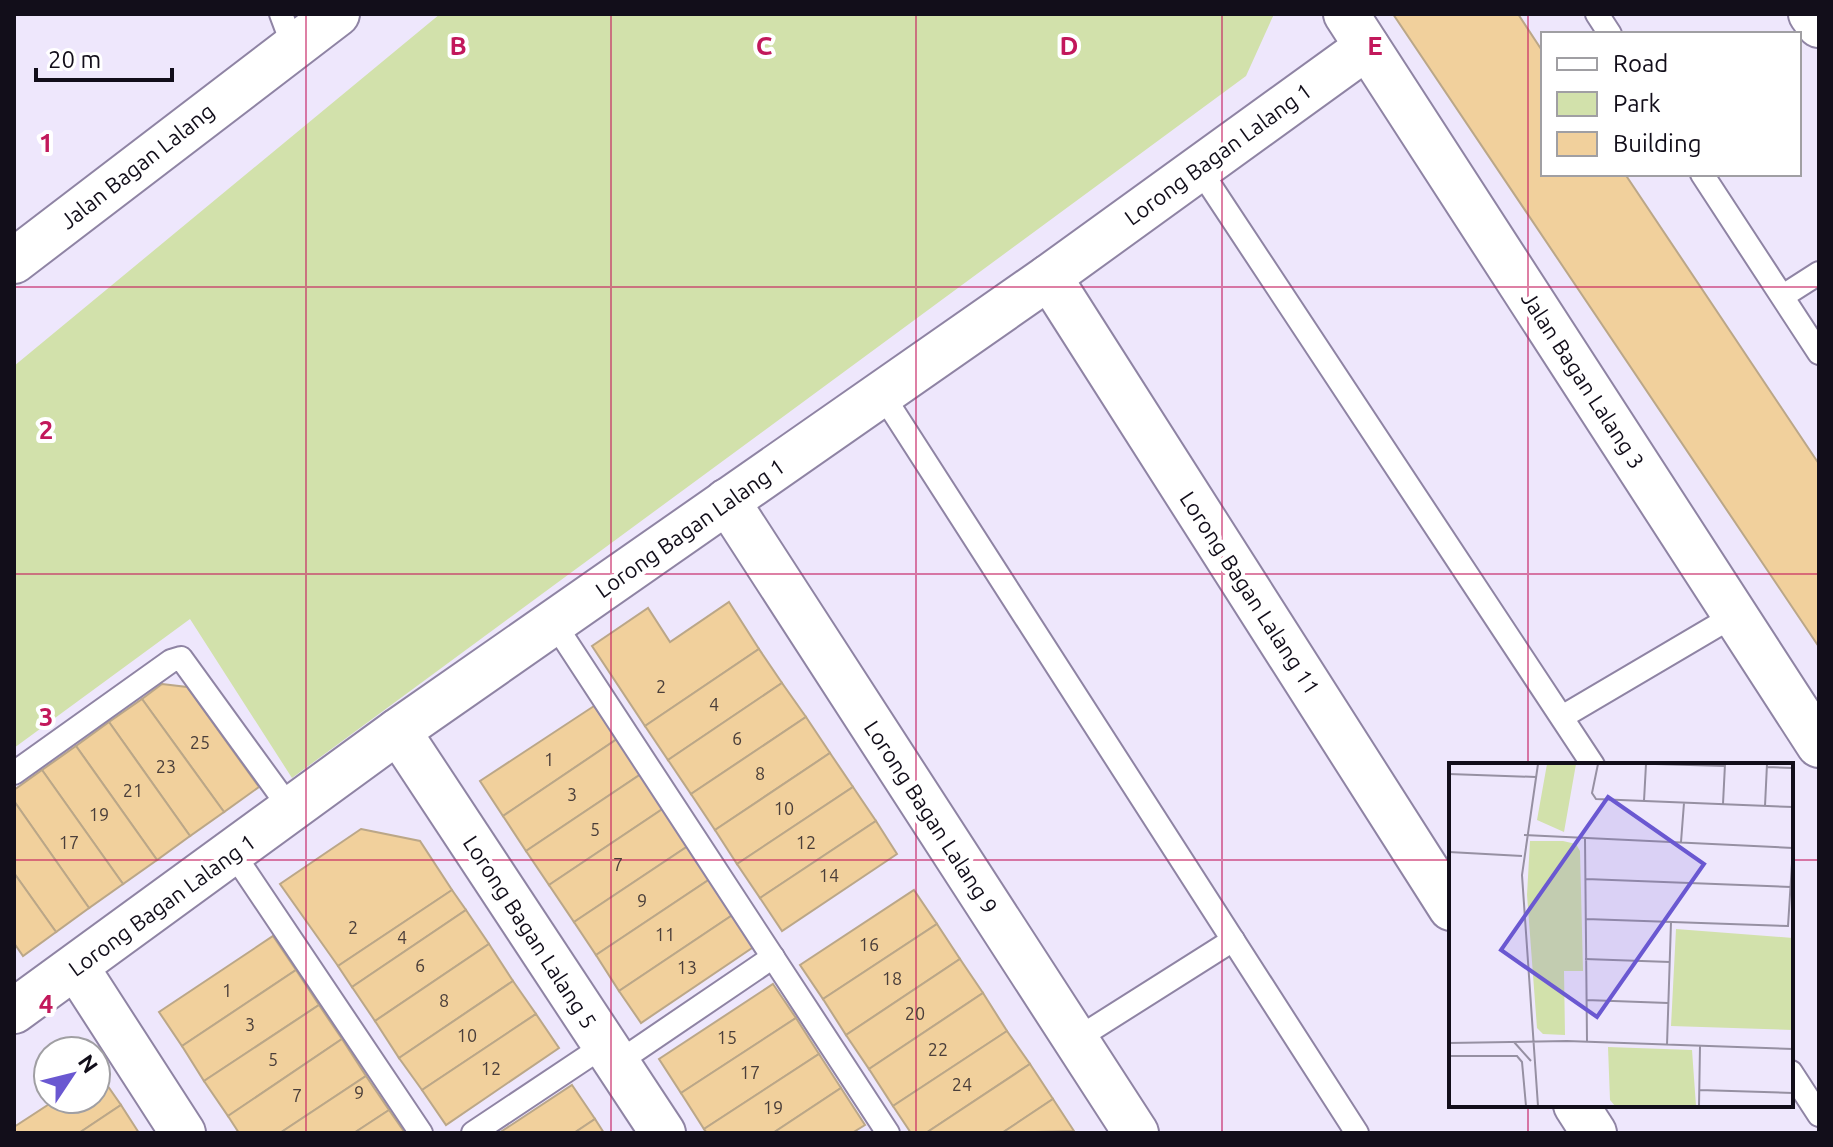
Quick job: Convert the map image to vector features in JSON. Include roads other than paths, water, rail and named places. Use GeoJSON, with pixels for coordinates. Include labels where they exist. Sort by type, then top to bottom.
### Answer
{"type":"FeatureCollection","features":[{"type":"Feature","properties":{"kind":"street","name":"Jalan Bagan Lalang"},"geometry":{"type":"LineString","coordinates":[[14,261],[287,30],[337,14]]}},
{"type":"Feature","properties":{"kind":"street"},"geometry":{"type":"LineString","coordinates":[[1811,14],[1819,25]]}},
{"type":"Feature","properties":{"kind":"street","name":"Lorong Bagan Lalang 1"},"geometry":{"type":"LineString","coordinates":[[14,1011],[398,731],[1049,277],[1198,167],[1357,31]]}},
{"type":"Feature","properties":{"kind":"street","name":"Jalan Bagan Lalang 3"},"geometry":{"type":"LineString","coordinates":[[1357,31],[1819,745]]}},
{"type":"Feature","properties":{"kind":"street","name":"Lorong Bagan Lalang 11"},"geometry":{"type":"LineString","coordinates":[[1049,277],[1449,905]]}},
{"type":"Feature","properties":{"kind":"street","name":"Lorong Bagan Lalang 9"},"geometry":{"type":"LineString","coordinates":[[727,501],[1136,1133]]}},
{"type":"Feature","properties":{"kind":"street","name":"Lorong Bagan Lalang 5"},"geometry":{"type":"LineString","coordinates":[[398,731],[663,1133]]}},
{"type":"Feature","properties":{"kind":"street"},"geometry":{"type":"LineString","coordinates":[[76,967],[183,1133]]}},
{"type":"Feature","properties":{"kind":"street"},"geometry":{"type":"LineString","coordinates":[[1577,1107],[1594,1133]]}},
{"type":"Feature","properties":{"kind":"lane"},"geometry":{"type":"LineString","coordinates":[[1597,14],[1609,32]]}},
{"type":"Feature","properties":{"kind":"lane"},"geometry":{"type":"LineString","coordinates":[[1198,167],[1592,763]]}},
{"type":"Feature","properties":{"kind":"lane"},"geometry":{"type":"LineString","coordinates":[[1703,176],[1819,353]]}},
{"type":"Feature","properties":{"kind":"lane"},"geometry":{"type":"LineString","coordinates":[[1783,296],[1819,273]]}},
{"type":"Feature","properties":{"kind":"lane"},"geometry":{"type":"LineString","coordinates":[[882,394],[1357,1133]]}},
{"type":"Feature","properties":{"kind":"lane"},"geometry":{"type":"LineString","coordinates":[[1562,717],[1735,615]]}},
{"type":"Feature","properties":{"kind":"lane"},"geometry":{"type":"LineString","coordinates":[[554,623],[888,1133]]}},
{"type":"Feature","properties":{"kind":"lane"},"geometry":{"type":"LineString","coordinates":[[14,773],[171,661],[181,658],[190,666],[292,811]]}},
{"type":"Feature","properties":{"kind":"lane"},"geometry":{"type":"LineString","coordinates":[[233,853],[421,1133]]}},
{"type":"Feature","properties":{"kind":"lane"},"geometry":{"type":"LineString","coordinates":[[1075,1040],[1233,940]]}},
{"type":"Feature","properties":{"kind":"lane"},"geometry":{"type":"LineString","coordinates":[[473,1133],[773,957]]}},
{"type":"Feature","properties":{"kind":"lane"},"geometry":{"type":"LineString","coordinates":[[1793,1075],[1819,1115]]}}]}
